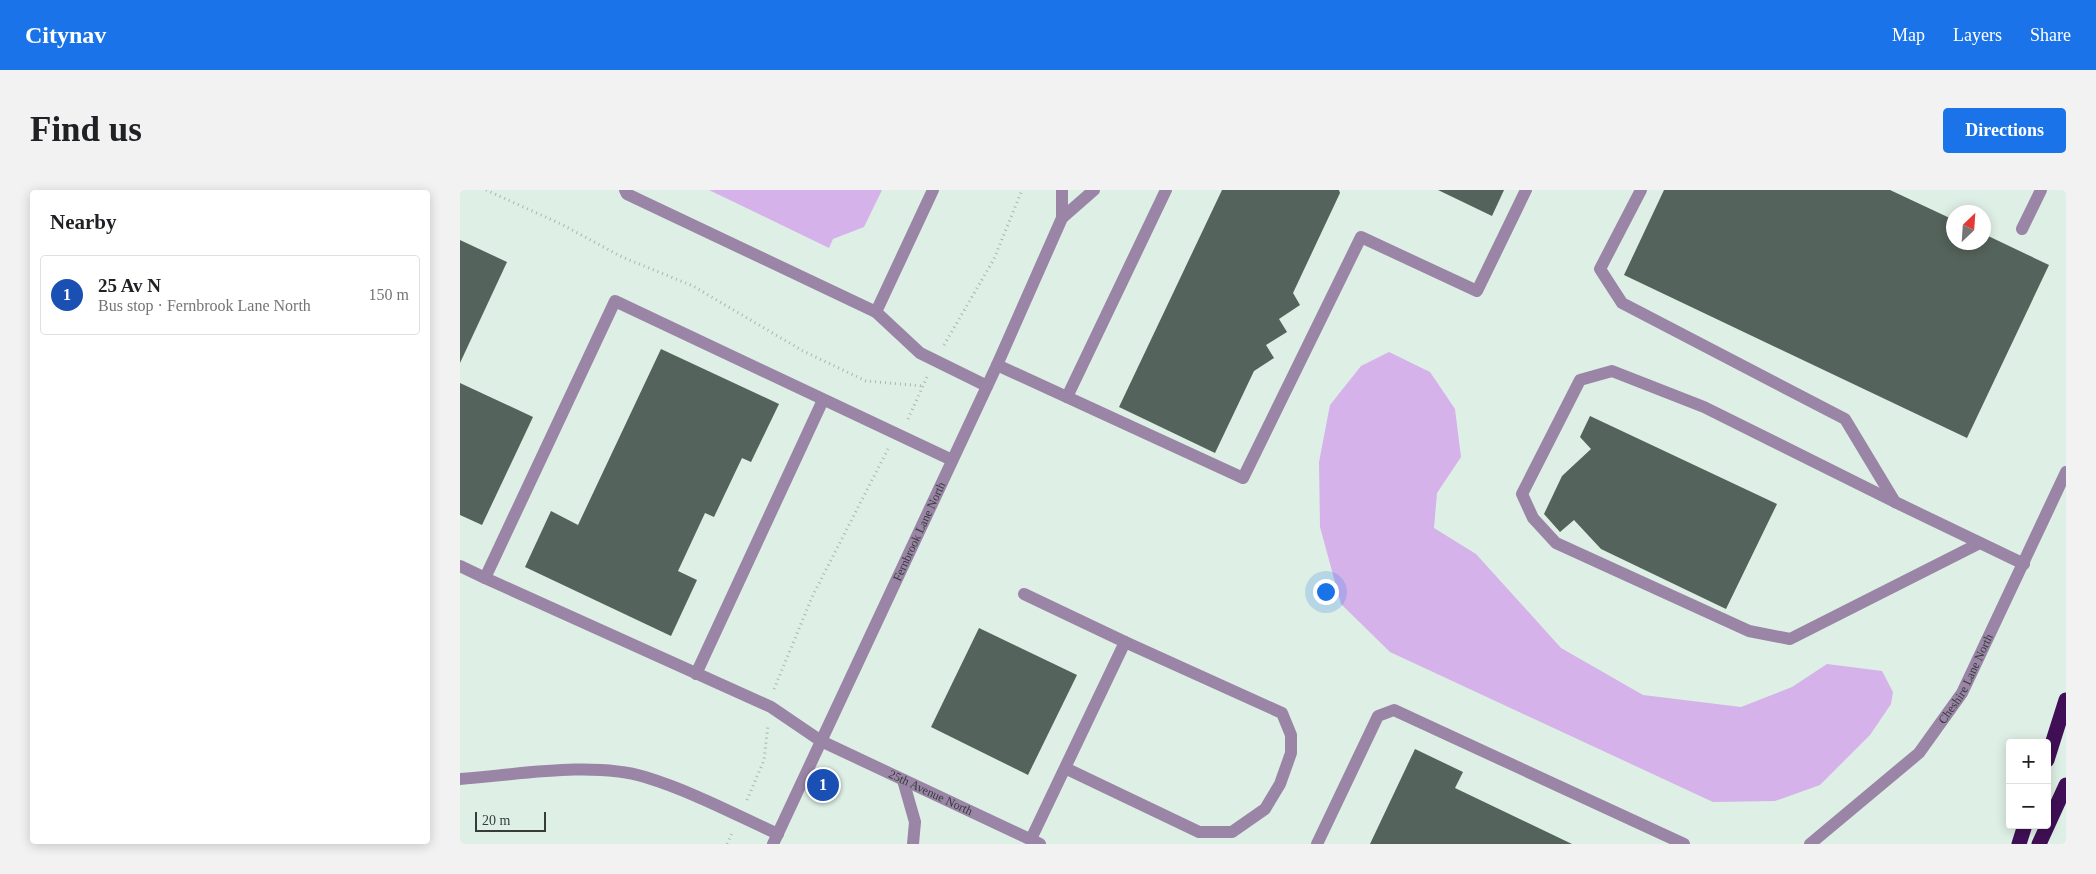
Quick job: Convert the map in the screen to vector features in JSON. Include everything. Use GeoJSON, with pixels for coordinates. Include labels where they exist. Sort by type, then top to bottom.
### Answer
{"type":"FeatureCollection","features":[{"type":"Feature","properties":{"kind":"highway"},"geometry":{"type":"LineString","coordinates":[[2051,747],[2066,700]]}},
{"type":"Feature","properties":{"kind":"highway"},"geometry":{"type":"LineString","coordinates":[[2039,844],[2066,786]]}},
{"type":"Feature","properties":{"kind":"highway"},"geometry":{"type":"LineString","coordinates":[[2019,844],[2024,829]]}},
{"type":"Feature","properties":{"kind":"street"},"geometry":{"type":"LineString","coordinates":[[625,190],[627,194],[876,312],[920,353],[987,386]]}},
{"type":"Feature","properties":{"kind":"street"},"geometry":{"type":"LineString","coordinates":[[876,312],[933,190]]}},
{"type":"Feature","properties":{"kind":"street","name":"Fernbrook Lane North"},"geometry":{"type":"LineString","coordinates":[[775,839],[997,365],[1062,218],[1062,190]]}},
{"type":"Feature","properties":{"kind":"street","name":"Fernbrook Lane North"},"geometry":{"type":"LineString","coordinates":[[1062,218],[1094,190]]}},
{"type":"Feature","properties":{"kind":"street"},"geometry":{"type":"LineString","coordinates":[[1067,397],[1166,190]]}},
{"type":"Feature","properties":{"kind":"street"},"geometry":{"type":"LineString","coordinates":[[997,365],[1243,478],[1361,237],[1477,291],[1526,190]]}},
{"type":"Feature","properties":{"kind":"street"},"geometry":{"type":"LineString","coordinates":[[1641,190],[1600,270],[1622,303],[1845,419],[1895,502]]}},
{"type":"Feature","properties":{"kind":"street"},"geometry":{"type":"LineString","coordinates":[[2022,229],[2041,190]]}},
{"type":"Feature","properties":{"kind":"street"},"geometry":{"type":"LineString","coordinates":[[485,578],[615,301],[952,460]]}},
{"type":"Feature","properties":{"kind":"street"},"geometry":{"type":"LineString","coordinates":[[1980,543],[1790,639],[1749,631],[1556,543],[1533,518],[1522,494],[1580,380],[1612,371],[1704,407],[2024,564]]}},
{"type":"Feature","properties":{"kind":"street"},"geometry":{"type":"LineString","coordinates":[[696,674],[823,400]]}},
{"type":"Feature","properties":{"kind":"street","name":"Cheshire Lane North"},"geometry":{"type":"LineString","coordinates":[[1810,844],[1919,753],[1962,693],[2066,472]]}},
{"type":"Feature","properties":{"kind":"street","name":"25th Avenue North"},"geometry":{"type":"LineString","coordinates":[[460,566],[771,707],[821,741],[1036,842]]}},
{"type":"Feature","properties":{"kind":"street"},"geometry":{"type":"LineString","coordinates":[[1024,594],[1282,713],[1290,734],[1291,753],[1280,784],[1265,809],[1232,832],[1199,832],[1065,768]]}},
{"type":"Feature","properties":{"kind":"street"},"geometry":{"type":"LineString","coordinates":[[1036,842],[1065,768],[1125,642]]}},
{"type":"Feature","properties":{"kind":"street"},"geometry":{"type":"LineString","coordinates":[[1316,844],[1378,716],[1394,710],[1684,844]]}},
{"type":"Feature","properties":{"kind":"street"},"geometry":{"type":"LineString","coordinates":[[460,780],[562,771],[607,771],[644,777],[740,816],[775,839]]}},
{"type":"Feature","properties":{"kind":"street"},"geometry":{"type":"LineString","coordinates":[[903,780],[915,822],[913,844]]}},
{"type":"Feature","properties":{"kind":"path"},"geometry":{"type":"LineString","coordinates":[[486,190],[561,224],[622,256],[693,286],[803,351],[859,378],[866,381],[923,386]]}},
{"type":"Feature","properties":{"kind":"path"},"geometry":{"type":"LineString","coordinates":[[740,816],[764,760],[773,692],[813,595],[886,451],[912,414],[934,361],[994,259],[1022,190]]}},
{"type":"Feature","properties":{"kind":"shaded area"},"geometry":{"type":"Polygon","coordinates":[[[709,190],[882,190],[864,227],[833,239],[829,248],[709,190]]]}},
{"type":"Feature","properties":{"kind":"shaded area"},"geometry":{"type":"Polygon","coordinates":[[[1389,352],[1430,372],[1455,409],[1461,457],[1437,493],[1434,528],[1476,554],[1561,648],[1643,695],[1741,707],[1792,687],[1827,664],[1882,671],[1893,692],[1891,704],[1870,735],[1820,785],[1775,801],[1713,802],[1390,652],[1341,604],[1320,527],[1319,462],[1330,405],[1361,366],[1389,352]]]}},
{"type":"Feature","properties":{"kind":"building"},"geometry":{"type":"Polygon","coordinates":[[[1222,190],[1339,190],[1340,193],[1293,293],[1300,305],[1279,319],[1287,332],[1266,345],[1274,358],[1254,371],[1215,453],[1119,407],[1222,190]]]}},
{"type":"Feature","properties":{"kind":"building"},"geometry":{"type":"Polygon","coordinates":[[[1438,190],[1504,190],[1492,216],[1438,190]]]}},
{"type":"Feature","properties":{"kind":"building"},"geometry":{"type":"Polygon","coordinates":[[[1664,190],[1890,190],[1946,216],[1946,250],[1991,250],[1991,237],[2049,265],[1967,438],[1624,275],[1664,190]]]}},
{"type":"Feature","properties":{"kind":"building"},"geometry":{"type":"Polygon","coordinates":[[[460,240],[507,262],[460,363],[460,240]]]}},
{"type":"Feature","properties":{"kind":"building"},"geometry":{"type":"Polygon","coordinates":[[[661,349],[779,404],[751,462],[742,458],[714,517],[705,513],[678,571],[697,580],[671,636],[525,567],[551,511],[578,525],[661,349]]]}},
{"type":"Feature","properties":{"kind":"building"},"geometry":{"type":"Polygon","coordinates":[[[460,383],[533,417],[482,525],[460,515],[460,383]]]}},
{"type":"Feature","properties":{"kind":"building"},"geometry":{"type":"Polygon","coordinates":[[[1590,416],[1777,504],[1726,609],[1601,549],[1574,520],[1560,532],[1544,514],[1562,476],[1591,449],[1580,437],[1590,416]]]}},
{"type":"Feature","properties":{"kind":"building"},"geometry":{"type":"Polygon","coordinates":[[[979,628],[1077,675],[1028,775],[931,727],[979,628]]]}},
{"type":"Feature","properties":{"kind":"building"},"geometry":{"type":"Polygon","coordinates":[[[1415,749],[1463,772],[1455,788],[1572,844],[1370,844],[1415,749]]]}},
{"type":"Feature","properties":{"kind":"place","name":"25 Av N"},"geometry":{"type":"Point","coordinates":[823,785]}}]}
